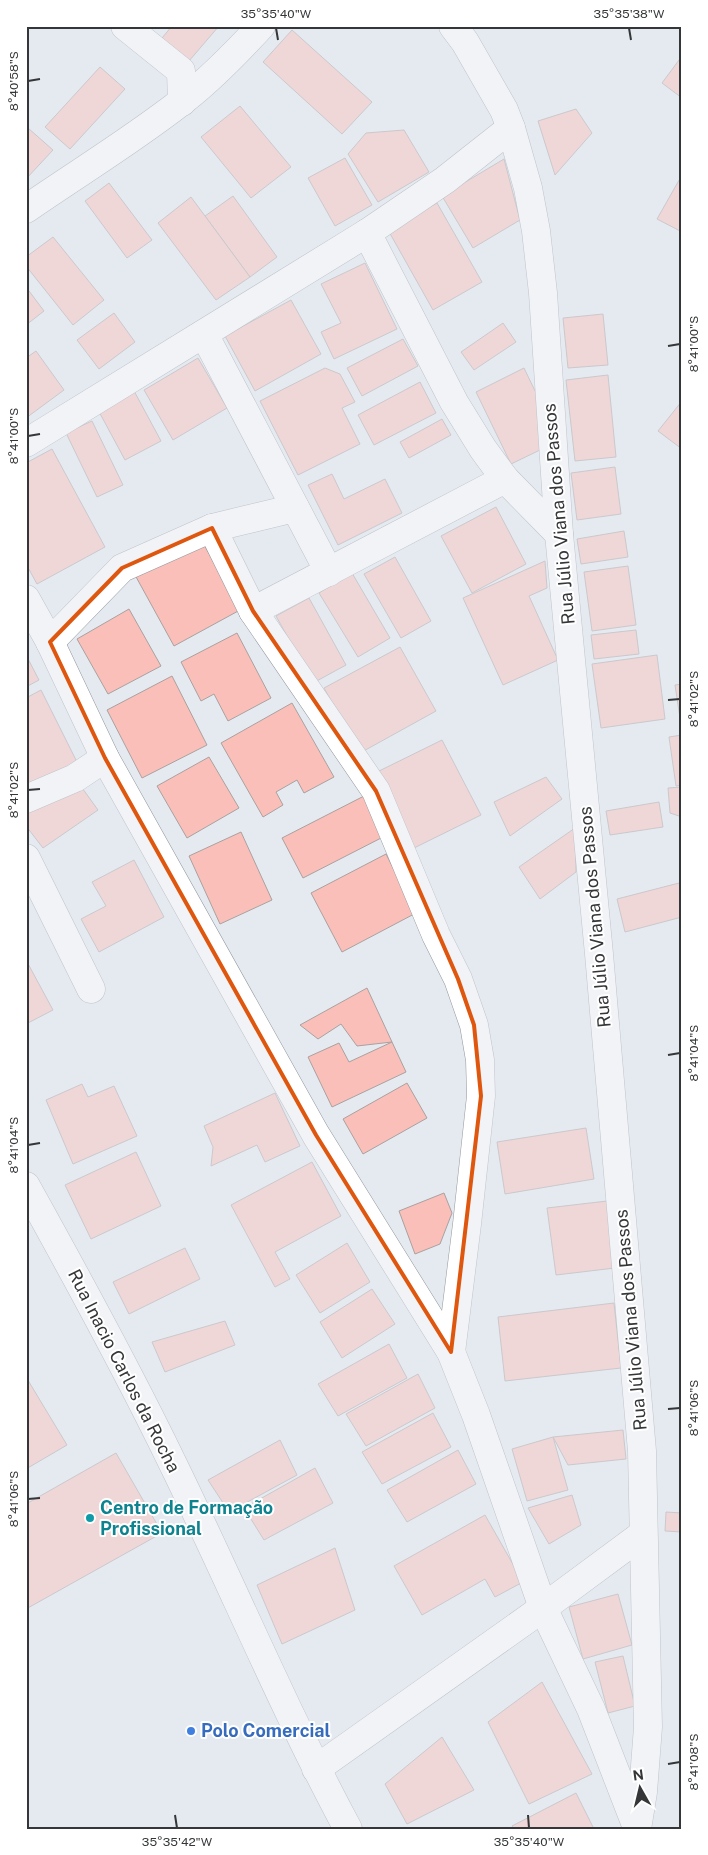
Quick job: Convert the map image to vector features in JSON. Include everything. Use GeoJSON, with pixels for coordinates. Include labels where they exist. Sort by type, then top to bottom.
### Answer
{"type":"FeatureCollection","features":[{"type":"Feature","properties":{"kind":"street"},"geometry":{"type":"LineString","coordinates":[[125,26],[181,71],[182,102]]}},
{"type":"Feature","properties":{"kind":"street"},"geometry":{"type":"LineString","coordinates":[[26,209],[117,149],[182,102],[234,56],[261,26]]}},
{"type":"Feature","properties":{"kind":"street","name":"Rua Júlio Viana dos Passos"},"geometry":{"type":"LineString","coordinates":[[453,26],[491,85],[511,128],[528,188],[536,230],[543,293],[560,534],[642,1451],[648,1654],[648,1727],[643,1792],[637,1828]]}},
{"type":"Feature","properties":{"kind":"street"},"geometry":{"type":"LineString","coordinates":[[26,443],[367,233],[445,180],[511,128]]}},
{"type":"Feature","properties":{"kind":"street"},"geometry":{"type":"LineString","coordinates":[[367,233],[454,402],[483,449],[505,479],[560,534]]}},
{"type":"Feature","properties":{"kind":"street"},"geometry":{"type":"LineString","coordinates":[[204,334],[328,572]]}},
{"type":"Feature","properties":{"kind":"street"},"geometry":{"type":"LineString","coordinates":[[253,611],[505,479]]}},
{"type":"Feature","properties":{"kind":"street"},"geometry":{"type":"LineString","coordinates":[[50,642],[122,568],[212,528],[295,508]]}},
{"type":"Feature","properties":{"kind":"street"},"geometry":{"type":"LineString","coordinates":[[212,528],[253,611],[376,790],[436,935],[458,979],[474,1025],[480,1060],[481,1096],[451,1352]]}},
{"type":"Feature","properties":{"kind":"street"},"geometry":{"type":"LineString","coordinates":[[26,599],[50,642],[105,758],[316,1135],[451,1352],[476,1416],[543,1608],[591,1709],[637,1828]]}},
{"type":"Feature","properties":{"kind":"street"},"geometry":{"type":"LineString","coordinates":[[26,799],[75,778],[105,758]]}},
{"type":"Feature","properties":{"kind":"street"},"geometry":{"type":"LineString","coordinates":[[26,858],[90,989]]}},
{"type":"Feature","properties":{"kind":"street","name":"Rua Inacio Carlos da Rocha"},"geometry":{"type":"LineString","coordinates":[[26,1186],[82,1288],[171,1460],[316,1769],[348,1829]]}},
{"type":"Feature","properties":{"kind":"street"},"geometry":{"type":"LineString","coordinates":[[316,1769],[543,1608],[643,1534]]}},
{"type":"Feature","properties":{"kind":"highlighted area"},"geometry":{"type":"Polygon","coordinates":[[[212,528],[253,611],[376,791],[458,979],[474,1025],[481,1096],[451,1352],[316,1135],[105,758],[50,642],[122,568],[212,528]]]}},
{"type":"Feature","properties":{"kind":"building"},"geometry":{"type":"Polygon","coordinates":[[[172,26],[219,26],[189,61],[162,38],[172,26]]]}},
{"type":"Feature","properties":{"kind":"building"},"geometry":{"type":"Polygon","coordinates":[[[292,30],[372,102],[342,134],[263,62],[292,30]]]}},
{"type":"Feature","properties":{"kind":"building"},"geometry":{"type":"Polygon","coordinates":[[[682,56],[682,98],[662,83],[682,56]]]}},
{"type":"Feature","properties":{"kind":"building"},"geometry":{"type":"Polygon","coordinates":[[[100,67],[125,89],[70,149],[45,127],[100,67]]]}},
{"type":"Feature","properties":{"kind":"building"},"geometry":{"type":"Polygon","coordinates":[[[240,106],[291,167],[251,198],[201,137],[240,106]]]}},
{"type":"Feature","properties":{"kind":"building"},"geometry":{"type":"Polygon","coordinates":[[[576,109],[592,133],[555,175],[538,121],[576,109]]]}},
{"type":"Feature","properties":{"kind":"building"},"geometry":{"type":"Polygon","coordinates":[[[28,128],[53,150],[26,179],[26,130],[28,128]]]}},
{"type":"Feature","properties":{"kind":"building"},"geometry":{"type":"Polygon","coordinates":[[[404,130],[429,172],[378,202],[348,154],[366,133],[404,130]]]}},
{"type":"Feature","properties":{"kind":"building"},"geometry":{"type":"Polygon","coordinates":[[[345,158],[372,205],[335,226],[308,178],[345,158]]]}},
{"type":"Feature","properties":{"kind":"building"},"geometry":{"type":"Polygon","coordinates":[[[504,159],[520,220],[473,248],[442,196],[504,159]]]}},
{"type":"Feature","properties":{"kind":"building"},"geometry":{"type":"Polygon","coordinates":[[[682,175],[682,232],[657,219],[682,175]]]}},
{"type":"Feature","properties":{"kind":"building"},"geometry":{"type":"Polygon","coordinates":[[[109,183],[152,240],[127,258],[85,201],[109,183]]]}},
{"type":"Feature","properties":{"kind":"building"},"geometry":{"type":"Polygon","coordinates":[[[233,196],[277,257],[250,277],[205,216],[233,196]]]}},
{"type":"Feature","properties":{"kind":"building"},"geometry":{"type":"Polygon","coordinates":[[[191,197],[250,277],[216,300],[158,223],[191,197]]]}},
{"type":"Feature","properties":{"kind":"building"},"geometry":{"type":"Polygon","coordinates":[[[437,203],[482,282],[433,310],[388,230],[437,203]]]}},
{"type":"Feature","properties":{"kind":"building"},"geometry":{"type":"Polygon","coordinates":[[[53,237],[104,300],[73,325],[26,266],[26,257],[53,237]]]}},
{"type":"Feature","properties":{"kind":"building"},"geometry":{"type":"Polygon","coordinates":[[[365,263],[397,329],[334,359],[321,332],[341,323],[321,284],[365,263]]]}},
{"type":"Feature","properties":{"kind":"building"},"geometry":{"type":"Polygon","coordinates":[[[26,287],[44,311],[26,325],[26,287]]]}},
{"type":"Feature","properties":{"kind":"building"},"geometry":{"type":"Polygon","coordinates":[[[291,300],[321,354],[255,391],[225,336],[291,300]]]}},
{"type":"Feature","properties":{"kind":"building"},"geometry":{"type":"Polygon","coordinates":[[[114,313],[135,342],[99,369],[77,340],[114,313]]]}},
{"type":"Feature","properties":{"kind":"building"},"geometry":{"type":"Polygon","coordinates":[[[603,314],[608,365],[568,368],[563,318],[603,314]]]}},
{"type":"Feature","properties":{"kind":"building"},"geometry":{"type":"Polygon","coordinates":[[[503,323],[516,342],[474,370],[461,352],[503,323]]]}},
{"type":"Feature","properties":{"kind":"building"},"geometry":{"type":"Polygon","coordinates":[[[403,339],[418,366],[362,396],[347,368],[403,339]]]}},
{"type":"Feature","properties":{"kind":"building"},"geometry":{"type":"Polygon","coordinates":[[[36,351],[64,390],[26,418],[26,358],[36,351]]]}},
{"type":"Feature","properties":{"kind":"building"},"geometry":{"type":"Polygon","coordinates":[[[198,358],[227,408],[173,440],[144,390],[198,358]]]}},
{"type":"Feature","properties":{"kind":"building"},"geometry":{"type":"Polygon","coordinates":[[[325,368],[340,374],[355,402],[342,408],[360,444],[298,475],[260,401],[325,368]]]}},
{"type":"Feature","properties":{"kind":"building"},"geometry":{"type":"Polygon","coordinates":[[[524,368],[537,395],[540,450],[511,464],[476,392],[524,368]]]}},
{"type":"Feature","properties":{"kind":"building"},"geometry":{"type":"Polygon","coordinates":[[[608,375],[616,457],[575,461],[566,380],[608,375]]]}},
{"type":"Feature","properties":{"kind":"building"},"geometry":{"type":"Polygon","coordinates":[[[420,382],[436,413],[374,445],[358,415],[420,382]]]}},
{"type":"Feature","properties":{"kind":"building"},"geometry":{"type":"Polygon","coordinates":[[[133,389],[161,441],[125,460],[97,408],[133,389]]]}},
{"type":"Feature","properties":{"kind":"building"},"geometry":{"type":"Polygon","coordinates":[[[682,401],[682,449],[658,431],[682,401]]]}},
{"type":"Feature","properties":{"kind":"building"},"geometry":{"type":"Polygon","coordinates":[[[442,419],[451,435],[409,458],[400,442],[442,419]]]}},
{"type":"Feature","properties":{"kind":"building"},"geometry":{"type":"Polygon","coordinates":[[[92,421],[123,485],[97,497],[66,433],[92,421]]]}},
{"type":"Feature","properties":{"kind":"building"},"geometry":{"type":"Polygon","coordinates":[[[52,449],[105,547],[37,584],[26,564],[26,463],[52,449]]]}},
{"type":"Feature","properties":{"kind":"building"},"geometry":{"type":"Polygon","coordinates":[[[615,467],[621,514],[577,520],[571,473],[615,467]]]}},
{"type":"Feature","properties":{"kind":"building"},"geometry":{"type":"Polygon","coordinates":[[[332,474],[344,499],[385,479],[402,513],[338,545],[308,485],[332,474]]]}},
{"type":"Feature","properties":{"kind":"building"},"geometry":{"type":"Polygon","coordinates":[[[496,507],[526,564],[472,593],[441,536],[496,507]]]}},
{"type":"Feature","properties":{"kind":"building"},"geometry":{"type":"Polygon","coordinates":[[[624,531],[628,557],[581,564],[577,539],[624,531]]]}},
{"type":"Feature","properties":{"kind":"building"},"geometry":{"type":"Polygon","coordinates":[[[201,539],[240,610],[174,646],[135,575],[201,539]]]}},
{"type":"Feature","properties":{"kind":"building"},"geometry":{"type":"Polygon","coordinates":[[[395,557],[431,621],[401,638],[364,574],[395,557]]]}},
{"type":"Feature","properties":{"kind":"building"},"geometry":{"type":"Polygon","coordinates":[[[545,561],[547,588],[529,596],[558,660],[503,685],[463,598],[545,561]]]}},
{"type":"Feature","properties":{"kind":"building"},"geometry":{"type":"Polygon","coordinates":[[[628,566],[636,625],[592,631],[584,572],[628,566]]]}},
{"type":"Feature","properties":{"kind":"building"},"geometry":{"type":"Polygon","coordinates":[[[352,573],[390,638],[358,657],[319,593],[352,573]]]}},
{"type":"Feature","properties":{"kind":"building"},"geometry":{"type":"Polygon","coordinates":[[[309,598],[346,665],[313,683],[276,616],[309,598]]]}},
{"type":"Feature","properties":{"kind":"building"},"geometry":{"type":"Polygon","coordinates":[[[129,609],[161,666],[108,694],[77,639],[129,609]]]}},
{"type":"Feature","properties":{"kind":"building"},"geometry":{"type":"Polygon","coordinates":[[[636,630],[639,654],[594,659],[591,635],[636,630]]]}},
{"type":"Feature","properties":{"kind":"building"},"geometry":{"type":"Polygon","coordinates":[[[237,633],[271,698],[228,721],[214,694],[201,701],[181,662],[237,633]]]}},
{"type":"Feature","properties":{"kind":"building"},"geometry":{"type":"Polygon","coordinates":[[[400,647],[436,711],[360,753],[324,688],[400,647]]]}},
{"type":"Feature","properties":{"kind":"building"},"geometry":{"type":"Polygon","coordinates":[[[26,655],[39,680],[26,687],[26,655]]]}},
{"type":"Feature","properties":{"kind":"building"},"geometry":{"type":"Polygon","coordinates":[[[657,655],[665,719],[601,728],[592,664],[657,655]]]}},
{"type":"Feature","properties":{"kind":"building"},"geometry":{"type":"Polygon","coordinates":[[[172,676],[207,745],[142,778],[107,710],[172,676]]]}},
{"type":"Feature","properties":{"kind":"building"},"geometry":{"type":"Polygon","coordinates":[[[682,684],[682,718],[680,718],[675,685],[682,684]]]}},
{"type":"Feature","properties":{"kind":"building"},"geometry":{"type":"Polygon","coordinates":[[[41,690],[79,766],[26,792],[26,698],[41,690]]]}},
{"type":"Feature","properties":{"kind":"building"},"geometry":{"type":"Polygon","coordinates":[[[292,703],[334,777],[304,793],[297,780],[276,792],[283,805],[263,817],[221,743],[292,703]]]}},
{"type":"Feature","properties":{"kind":"building"},"geometry":{"type":"Polygon","coordinates":[[[682,735],[682,785],[676,786],[669,737],[682,735]]]}},
{"type":"Feature","properties":{"kind":"building"},"geometry":{"type":"Polygon","coordinates":[[[442,740],[481,815],[414,848],[375,773],[442,740]]]}},
{"type":"Feature","properties":{"kind":"building"},"geometry":{"type":"Polygon","coordinates":[[[209,757],[239,808],[187,838],[157,786],[209,757]]]}},
{"type":"Feature","properties":{"kind":"building"},"geometry":{"type":"Polygon","coordinates":[[[546,777],[562,799],[510,836],[494,802],[546,777]]]}},
{"type":"Feature","properties":{"kind":"building"},"geometry":{"type":"Polygon","coordinates":[[[75,778],[98,810],[43,848],[26,826],[26,812],[75,778]]]}},
{"type":"Feature","properties":{"kind":"building"},"geometry":{"type":"Polygon","coordinates":[[[682,787],[682,817],[670,813],[668,788],[682,787]]]}},
{"type":"Feature","properties":{"kind":"building"},"geometry":{"type":"Polygon","coordinates":[[[364,796],[385,836],[303,878],[282,838],[364,796]]]}},
{"type":"Feature","properties":{"kind":"building"},"geometry":{"type":"Polygon","coordinates":[[[659,802],[663,827],[610,835],[606,811],[659,802]]]}},
{"type":"Feature","properties":{"kind":"building"},"geometry":{"type":"Polygon","coordinates":[[[575,828],[576,872],[540,899],[519,867],[575,828]]]}},
{"type":"Feature","properties":{"kind":"building"},"geometry":{"type":"Polygon","coordinates":[[[241,832],[272,900],[220,924],[189,856],[241,832]]]}},
{"type":"Feature","properties":{"kind":"building"},"geometry":{"type":"Polygon","coordinates":[[[386,854],[416,913],[342,952],[311,893],[386,854]]]}},
{"type":"Feature","properties":{"kind":"building"},"geometry":{"type":"Polygon","coordinates":[[[134,860],[164,917],[99,952],[81,919],[106,906],[92,882],[134,860]]]}},
{"type":"Feature","properties":{"kind":"building"},"geometry":{"type":"Polygon","coordinates":[[[679,883],[682,895],[682,917],[625,932],[617,899],[679,883]]]}},
{"type":"Feature","properties":{"kind":"building"},"geometry":{"type":"Polygon","coordinates":[[[26,960],[53,1010],[26,1024],[26,960]]]}},
{"type":"Feature","properties":{"kind":"building"},"geometry":{"type":"Polygon","coordinates":[[[367,988],[392,1042],[357,1046],[341,1024],[318,1039],[300,1025],[367,988]]]}},
{"type":"Feature","properties":{"kind":"building"},"geometry":{"type":"Polygon","coordinates":[[[392,1042],[406,1072],[332,1107],[308,1057],[339,1043],[349,1062],[392,1042]]]}},
{"type":"Feature","properties":{"kind":"building"},"geometry":{"type":"Polygon","coordinates":[[[407,1083],[427,1118],[363,1154],[343,1119],[407,1083]]]}},
{"type":"Feature","properties":{"kind":"building"},"geometry":{"type":"Polygon","coordinates":[[[82,1084],[88,1097],[114,1086],[137,1136],[73,1164],[46,1100],[82,1084]]]}},
{"type":"Feature","properties":{"kind":"building"},"geometry":{"type":"Polygon","coordinates":[[[275,1093],[300,1146],[265,1162],[257,1145],[211,1166],[213,1147],[204,1126],[275,1093]]]}},
{"type":"Feature","properties":{"kind":"building"},"geometry":{"type":"Polygon","coordinates":[[[586,1128],[594,1179],[505,1194],[497,1142],[586,1128]]]}},
{"type":"Feature","properties":{"kind":"building"},"geometry":{"type":"Polygon","coordinates":[[[136,1152],[161,1206],[91,1239],[65,1185],[136,1152]]]}},
{"type":"Feature","properties":{"kind":"building"},"geometry":{"type":"Polygon","coordinates":[[[312,1162],[341,1216],[275,1252],[290,1279],[275,1287],[231,1205],[312,1162]]]}},
{"type":"Feature","properties":{"kind":"building"},"geometry":{"type":"Polygon","coordinates":[[[444,1193],[452,1213],[440,1244],[415,1254],[399,1211],[444,1193]]]}},
{"type":"Feature","properties":{"kind":"building"},"geometry":{"type":"Polygon","coordinates":[[[607,1201],[615,1268],[556,1275],[547,1208],[607,1201]]]}},
{"type":"Feature","properties":{"kind":"building"},"geometry":{"type":"Polygon","coordinates":[[[347,1243],[370,1282],[320,1313],[296,1275],[347,1243]]]}},
{"type":"Feature","properties":{"kind":"building"},"geometry":{"type":"Polygon","coordinates":[[[185,1248],[200,1279],[129,1314],[113,1282],[185,1248]]]}},
{"type":"Feature","properties":{"kind":"building"},"geometry":{"type":"Polygon","coordinates":[[[372,1289],[395,1324],[342,1358],[320,1322],[372,1289]]]}},
{"type":"Feature","properties":{"kind":"building"},"geometry":{"type":"Polygon","coordinates":[[[614,1303],[621,1368],[505,1381],[498,1317],[614,1303]]]}},
{"type":"Feature","properties":{"kind":"building"},"geometry":{"type":"Polygon","coordinates":[[[225,1321],[235,1345],[165,1372],[152,1342],[225,1321]]]}},
{"type":"Feature","properties":{"kind":"building"},"geometry":{"type":"Polygon","coordinates":[[[389,1344],[407,1378],[338,1416],[318,1384],[389,1344]]]}},
{"type":"Feature","properties":{"kind":"building"},"geometry":{"type":"Polygon","coordinates":[[[418,1374],[435,1408],[366,1446],[346,1414],[418,1374]]]}},
{"type":"Feature","properties":{"kind":"building"},"geometry":{"type":"Polygon","coordinates":[[[26,1377],[67,1445],[26,1469],[26,1377]]]}},
{"type":"Feature","properties":{"kind":"building"},"geometry":{"type":"Polygon","coordinates":[[[433,1413],[451,1447],[382,1484],[362,1452],[433,1413]]]}},
{"type":"Feature","properties":{"kind":"building"},"geometry":{"type":"Polygon","coordinates":[[[623,1430],[626,1459],[568,1465],[553,1437],[623,1430]]]}},
{"type":"Feature","properties":{"kind":"building"},"geometry":{"type":"Polygon","coordinates":[[[553,1437],[568,1490],[527,1501],[512,1449],[553,1437]]]}},
{"type":"Feature","properties":{"kind":"building"},"geometry":{"type":"Polygon","coordinates":[[[280,1440],[297,1475],[229,1512],[208,1480],[280,1440]]]}},
{"type":"Feature","properties":{"kind":"building"},"geometry":{"type":"Polygon","coordinates":[[[458,1450],[476,1484],[407,1522],[387,1490],[458,1450]]]}},
{"type":"Feature","properties":{"kind":"building","name":"Centro de Formação Profissional"},"geometry":{"type":"Polygon","coordinates":[[[116,1453],[162,1533],[26,1609],[26,1504],[116,1453]]]}},
{"type":"Feature","properties":{"kind":"building"},"geometry":{"type":"Polygon","coordinates":[[[315,1468],[333,1503],[264,1540],[244,1508],[315,1468]]]}},
{"type":"Feature","properties":{"kind":"building"},"geometry":{"type":"Polygon","coordinates":[[[572,1495],[581,1525],[549,1544],[528,1508],[572,1495]]]}},
{"type":"Feature","properties":{"kind":"building"},"geometry":{"type":"Polygon","coordinates":[[[666,1512],[682,1513],[682,1532],[665,1531],[666,1512]]]}},
{"type":"Feature","properties":{"kind":"building"},"geometry":{"type":"Polygon","coordinates":[[[485,1515],[523,1582],[495,1597],[485,1579],[422,1615],[394,1566],[485,1515]]]}},
{"type":"Feature","properties":{"kind":"building"},"geometry":{"type":"Polygon","coordinates":[[[335,1548],[355,1610],[282,1644],[257,1585],[335,1548]]]}},
{"type":"Feature","properties":{"kind":"building"},"geometry":{"type":"Polygon","coordinates":[[[618,1594],[632,1645],[583,1659],[569,1607],[618,1594]]]}},
{"type":"Feature","properties":{"kind":"building"},"geometry":{"type":"Polygon","coordinates":[[[623,1656],[635,1706],[608,1713],[595,1662],[623,1656]]]}},
{"type":"Feature","properties":{"kind":"building"},"geometry":{"type":"Polygon","coordinates":[[[542,1682],[592,1774],[529,1804],[488,1722],[542,1682]]]}},
{"type":"Feature","properties":{"kind":"building"},"geometry":{"type":"Polygon","coordinates":[[[442,1737],[474,1790],[407,1824],[385,1784],[442,1737]]]}},
{"type":"Feature","properties":{"kind":"building"},"geometry":{"type":"Polygon","coordinates":[[[576,1793],[594,1829],[514,1829],[512,1826],[576,1793]]]}},
{"type":"Feature","properties":{"kind":"place","name":"Centro de Formação Profissional"},"geometry":{"type":"Point","coordinates":[90,1518]}},
{"type":"Feature","properties":{"kind":"place","name":"Polo Comercial"},"geometry":{"type":"Point","coordinates":[191,1731]}}]}
